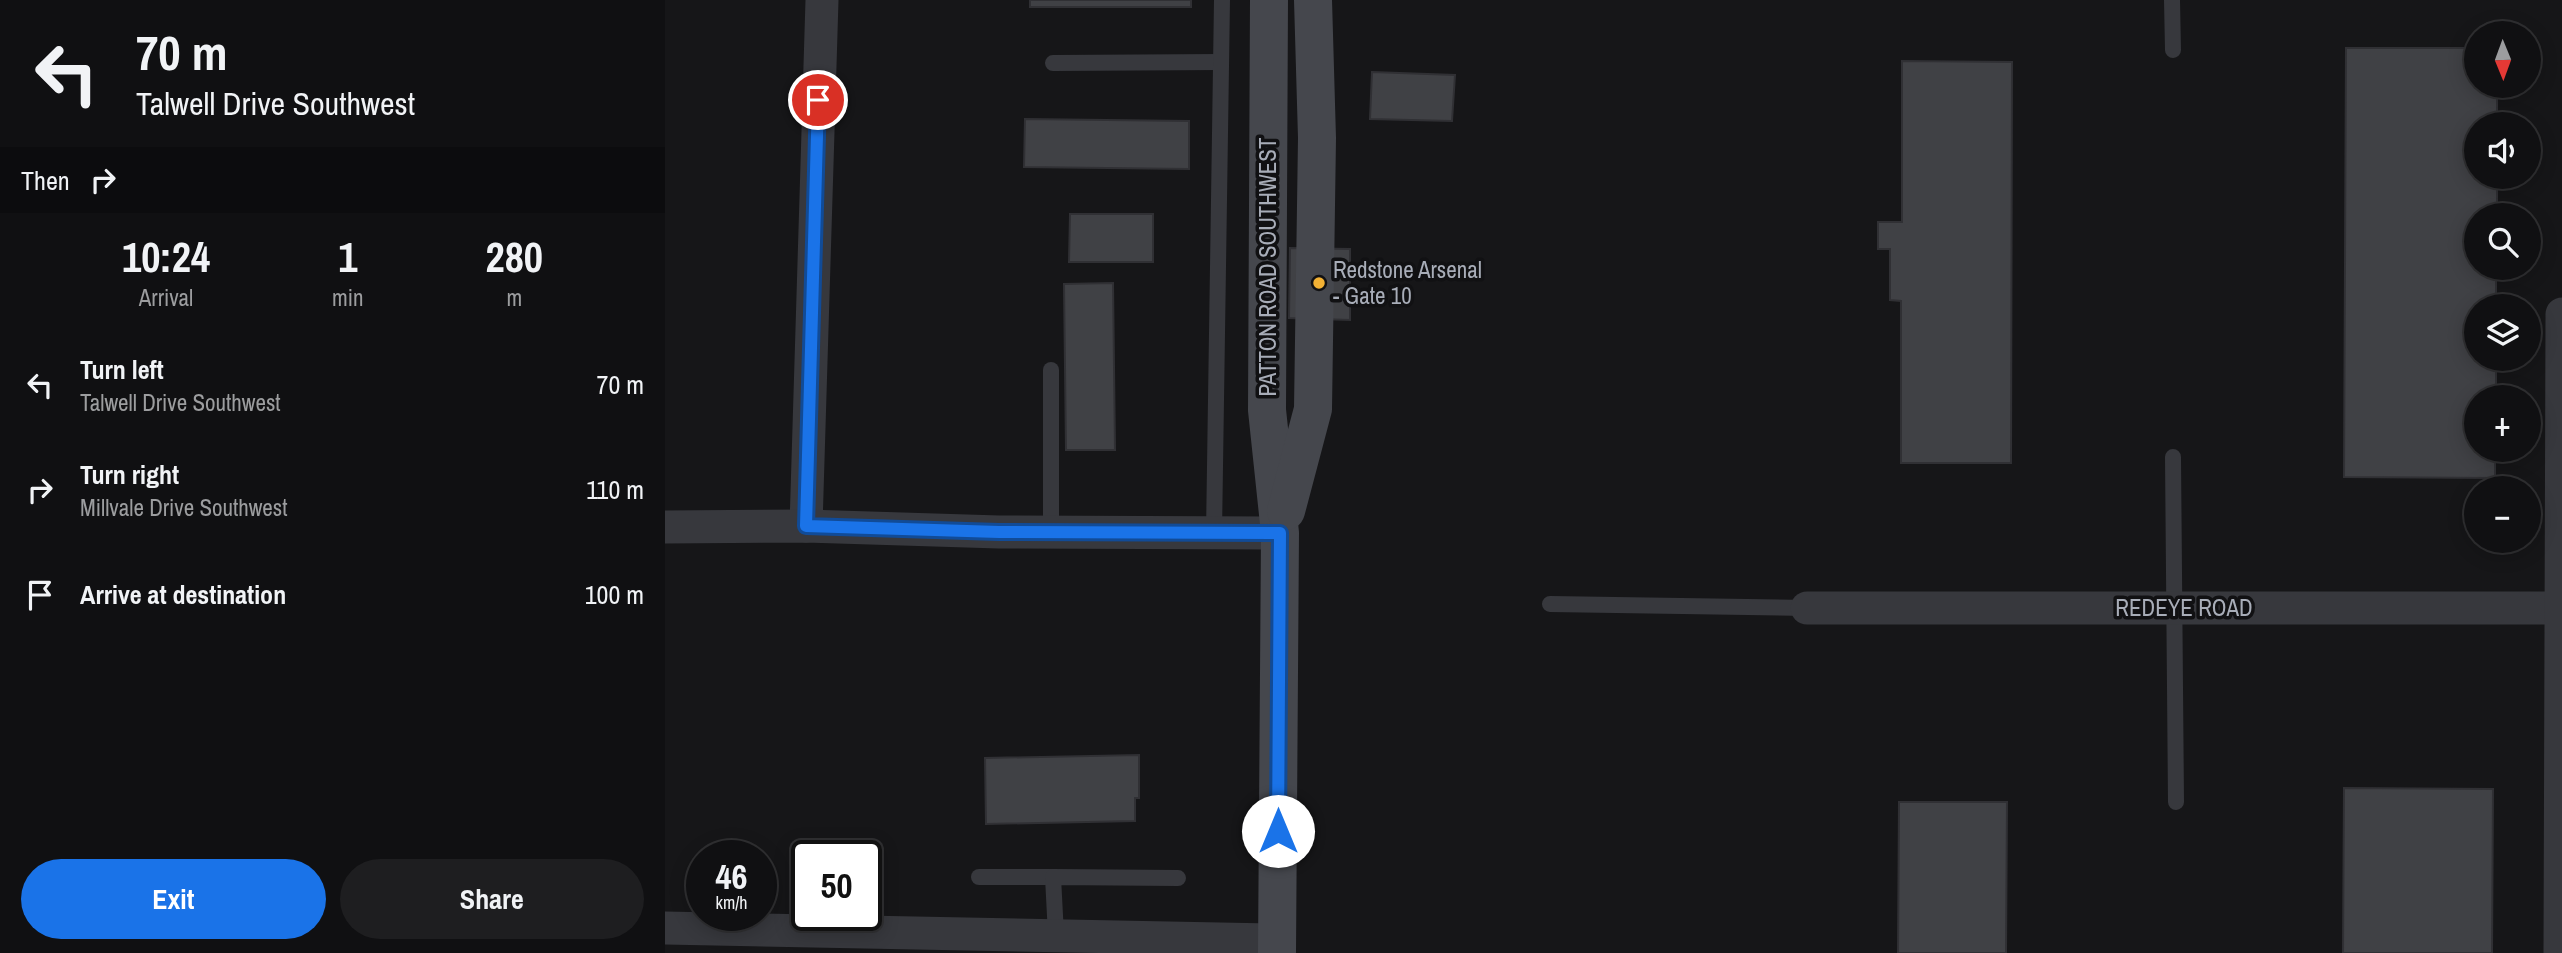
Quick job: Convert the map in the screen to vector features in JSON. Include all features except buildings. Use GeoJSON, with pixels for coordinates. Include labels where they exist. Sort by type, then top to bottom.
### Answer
{"type":"FeatureCollection","features":[{"type":"Feature","properties":{"kind":"main road","name":"PATTON ROAD SOUTHWEST"},"geometry":{"type":"LineString","coordinates":[[1269,0],[1267,410],[1280,533],[1277,946]]}},
{"type":"Feature","properties":{"kind":"main road","name":"PATTON ROAD SOUTHWEST"},"geometry":{"type":"LineString","coordinates":[[1280,533],[1313,409],[1317,138],[1313,0]]}},
{"type":"Feature","properties":{"kind":"street"},"geometry":{"type":"LineString","coordinates":[[806,526],[822,0]]}},
{"type":"Feature","properties":{"kind":"street"},"geometry":{"type":"LineString","coordinates":[[2560,953],[2562,314]]}},
{"type":"Feature","properties":{"kind":"street"},"geometry":{"type":"LineString","coordinates":[[665,527],[806,526],[1051,532],[1280,533]]}},
{"type":"Feature","properties":{"kind":"street","name":"REDEYE ROAD"},"geometry":{"type":"LineString","coordinates":[[1807,608],[2562,608]]}},
{"type":"Feature","properties":{"kind":"street"},"geometry":{"type":"LineString","coordinates":[[665,928],[768,942],[1056,935],[1277,946]]}},
{"type":"Feature","properties":{"kind":"lane"},"geometry":{"type":"LineString","coordinates":[[1214,533],[1222,0]]}},
{"type":"Feature","properties":{"kind":"lane"},"geometry":{"type":"LineString","coordinates":[[2172,0],[2173,50]]}},
{"type":"Feature","properties":{"kind":"lane"},"geometry":{"type":"LineString","coordinates":[[1053,63],[1221,62]]}},
{"type":"Feature","properties":{"kind":"lane"},"geometry":{"type":"LineString","coordinates":[[1051,370],[1051,532]]}},
{"type":"Feature","properties":{"kind":"lane"},"geometry":{"type":"LineString","coordinates":[[2173,457],[2176,802]]}},
{"type":"Feature","properties":{"kind":"lane"},"geometry":{"type":"LineString","coordinates":[[1550,604],[1807,608]]}},
{"type":"Feature","properties":{"kind":"lane"},"geometry":{"type":"LineString","coordinates":[[979,877],[1178,878]]}},
{"type":"Feature","properties":{"kind":"lane"},"geometry":{"type":"LineString","coordinates":[[1053,877],[1056,935]]}},
{"type":"Feature","properties":{"kind":"place","name":"Redstone Arsenal - Gate 10"},"geometry":{"type":"Point","coordinates":[1319,283]}},
{"type":"Feature","properties":{"kind":"route"},"geometry":{"type":"LineString","coordinates":[[818,100],[806,526],[999,532],[1280,533],[1278,831]]}}]}
